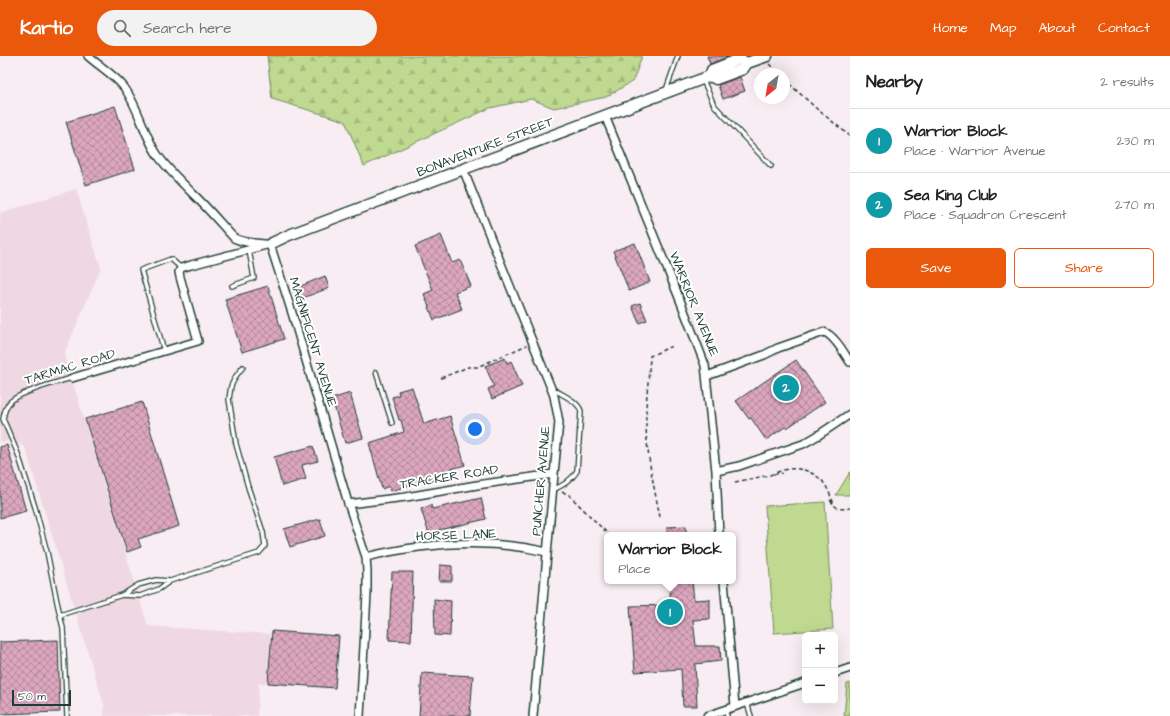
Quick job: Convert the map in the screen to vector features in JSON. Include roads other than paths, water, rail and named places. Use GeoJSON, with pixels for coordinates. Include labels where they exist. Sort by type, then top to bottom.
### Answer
{"type":"FeatureCollection","features":[{"type":"Feature","properties":{"kind":"street"},"geometry":{"type":"LineString","coordinates":[[88,56],[103,67],[123,86],[131,98],[149,140],[157,154],[175,176],[192,192],[234,238],[249,243],[270,244]]}},
{"type":"Feature","properties":{"kind":"street","name":"BONAVENTURE STREET"},"geometry":{"type":"LineString","coordinates":[[270,244],[289,235],[665,93],[707,78],[716,79],[736,72],[743,69],[747,63],[765,57]]}},
{"type":"Feature","properties":{"kind":"street","name":"WARRIOR AVENUE"},"geometry":{"type":"LineString","coordinates":[[605,116],[705,365],[716,471],[720,532]]}},
{"type":"Feature","properties":{"kind":"street","name":"PUNCHER AVENUE"},"geometry":{"type":"LineString","coordinates":[[463,169],[551,388],[559,422],[532,716]]}},
{"type":"Feature","properties":{"kind":"street"},"geometry":{"type":"LineString","coordinates":[[181,268],[270,244]]}},
{"type":"Feature","properties":{"kind":"street","name":"MAGNIFICENT AVENUE"},"geometry":{"type":"LineString","coordinates":[[270,244],[293,316],[348,504],[366,557],[367,594],[360,716]]}},
{"type":"Feature","properties":{"kind":"street","name":"TARMAC ROAD"},"geometry":{"type":"LineString","coordinates":[[72,378],[198,341],[180,277],[179,272],[181,268]]}},
{"type":"Feature","properties":{"kind":"street"},"geometry":{"type":"LineString","coordinates":[[707,376],[764,355],[778,348],[824,332],[828,333],[832,337],[850,362]]}},
{"type":"Feature","properties":{"kind":"street"},"geometry":{"type":"LineString","coordinates":[[716,471],[739,466],[803,444],[850,414]]}},
{"type":"Feature","properties":{"kind":"street","name":"TRACKER ROAD"},"geometry":{"type":"LineString","coordinates":[[348,504],[406,497],[554,474]]}},
{"type":"Feature","properties":{"kind":"street","name":"HORSE LANE"},"geometry":{"type":"LineString","coordinates":[[366,557],[421,547],[483,544],[535,549],[547,552]]}},
{"type":"Feature","properties":{"kind":"street"},"geometry":{"type":"LineString","coordinates":[[724,584],[736,706]]}},
{"type":"Feature","properties":{"kind":"street"},"geometry":{"type":"LineString","coordinates":[[838,672],[850,668]]}},
{"type":"Feature","properties":{"kind":"street"},"geometry":{"type":"LineString","coordinates":[[707,716],[726,713],[736,706],[802,684]]}},
{"type":"Feature","properties":{"kind":"lane"},"geometry":{"type":"LineString","coordinates":[[665,93],[678,56]]}},
{"type":"Feature","properties":{"kind":"lane"},"geometry":{"type":"LineString","coordinates":[[707,78],[714,105],[771,166]]}},
{"type":"Feature","properties":{"kind":"lane"},"geometry":{"type":"LineString","coordinates":[[232,286],[254,278],[249,250]]}},
{"type":"Feature","properties":{"kind":"lane"},"geometry":{"type":"LineString","coordinates":[[164,351],[141,270],[171,259],[181,268]]}},
{"type":"Feature","properties":{"kind":"lane"},"geometry":{"type":"LineString","coordinates":[[122,595],[140,596],[159,589],[170,581],[252,556],[259,553],[265,546],[263,532],[236,444],[229,399],[231,386],[243,367]]}},
{"type":"Feature","properties":{"kind":"lane"},"geometry":{"type":"LineString","coordinates":[[376,372],[392,423]]}},
{"type":"Feature","properties":{"kind":"lane","name":"TARMAC ROAD"},"geometry":{"type":"LineString","coordinates":[[67,716],[63,628],[48,552],[18,454],[3,419],[4,413],[10,402],[19,395],[72,378]]}},
{"type":"Feature","properties":{"kind":"lane"},"geometry":{"type":"LineString","coordinates":[[551,388],[573,402],[581,411],[577,471],[574,477],[569,481],[552,490]]}},
{"type":"Feature","properties":{"kind":"lane"},"geometry":{"type":"LineString","coordinates":[[60,614],[122,595],[138,584],[156,580],[170,581]]}},
{"type":"Feature","properties":{"kind":"lane"},"geometry":{"type":"LineString","coordinates":[[747,702],[750,716]]}},
{"type":"Feature","properties":{"kind":"place","name":"Sea King Club"},"geometry":{"type":"Point","coordinates":[786,388]}},
{"type":"Feature","properties":{"kind":"place","name":"Warrior Block"},"geometry":{"type":"Point","coordinates":[670,612]}}]}
